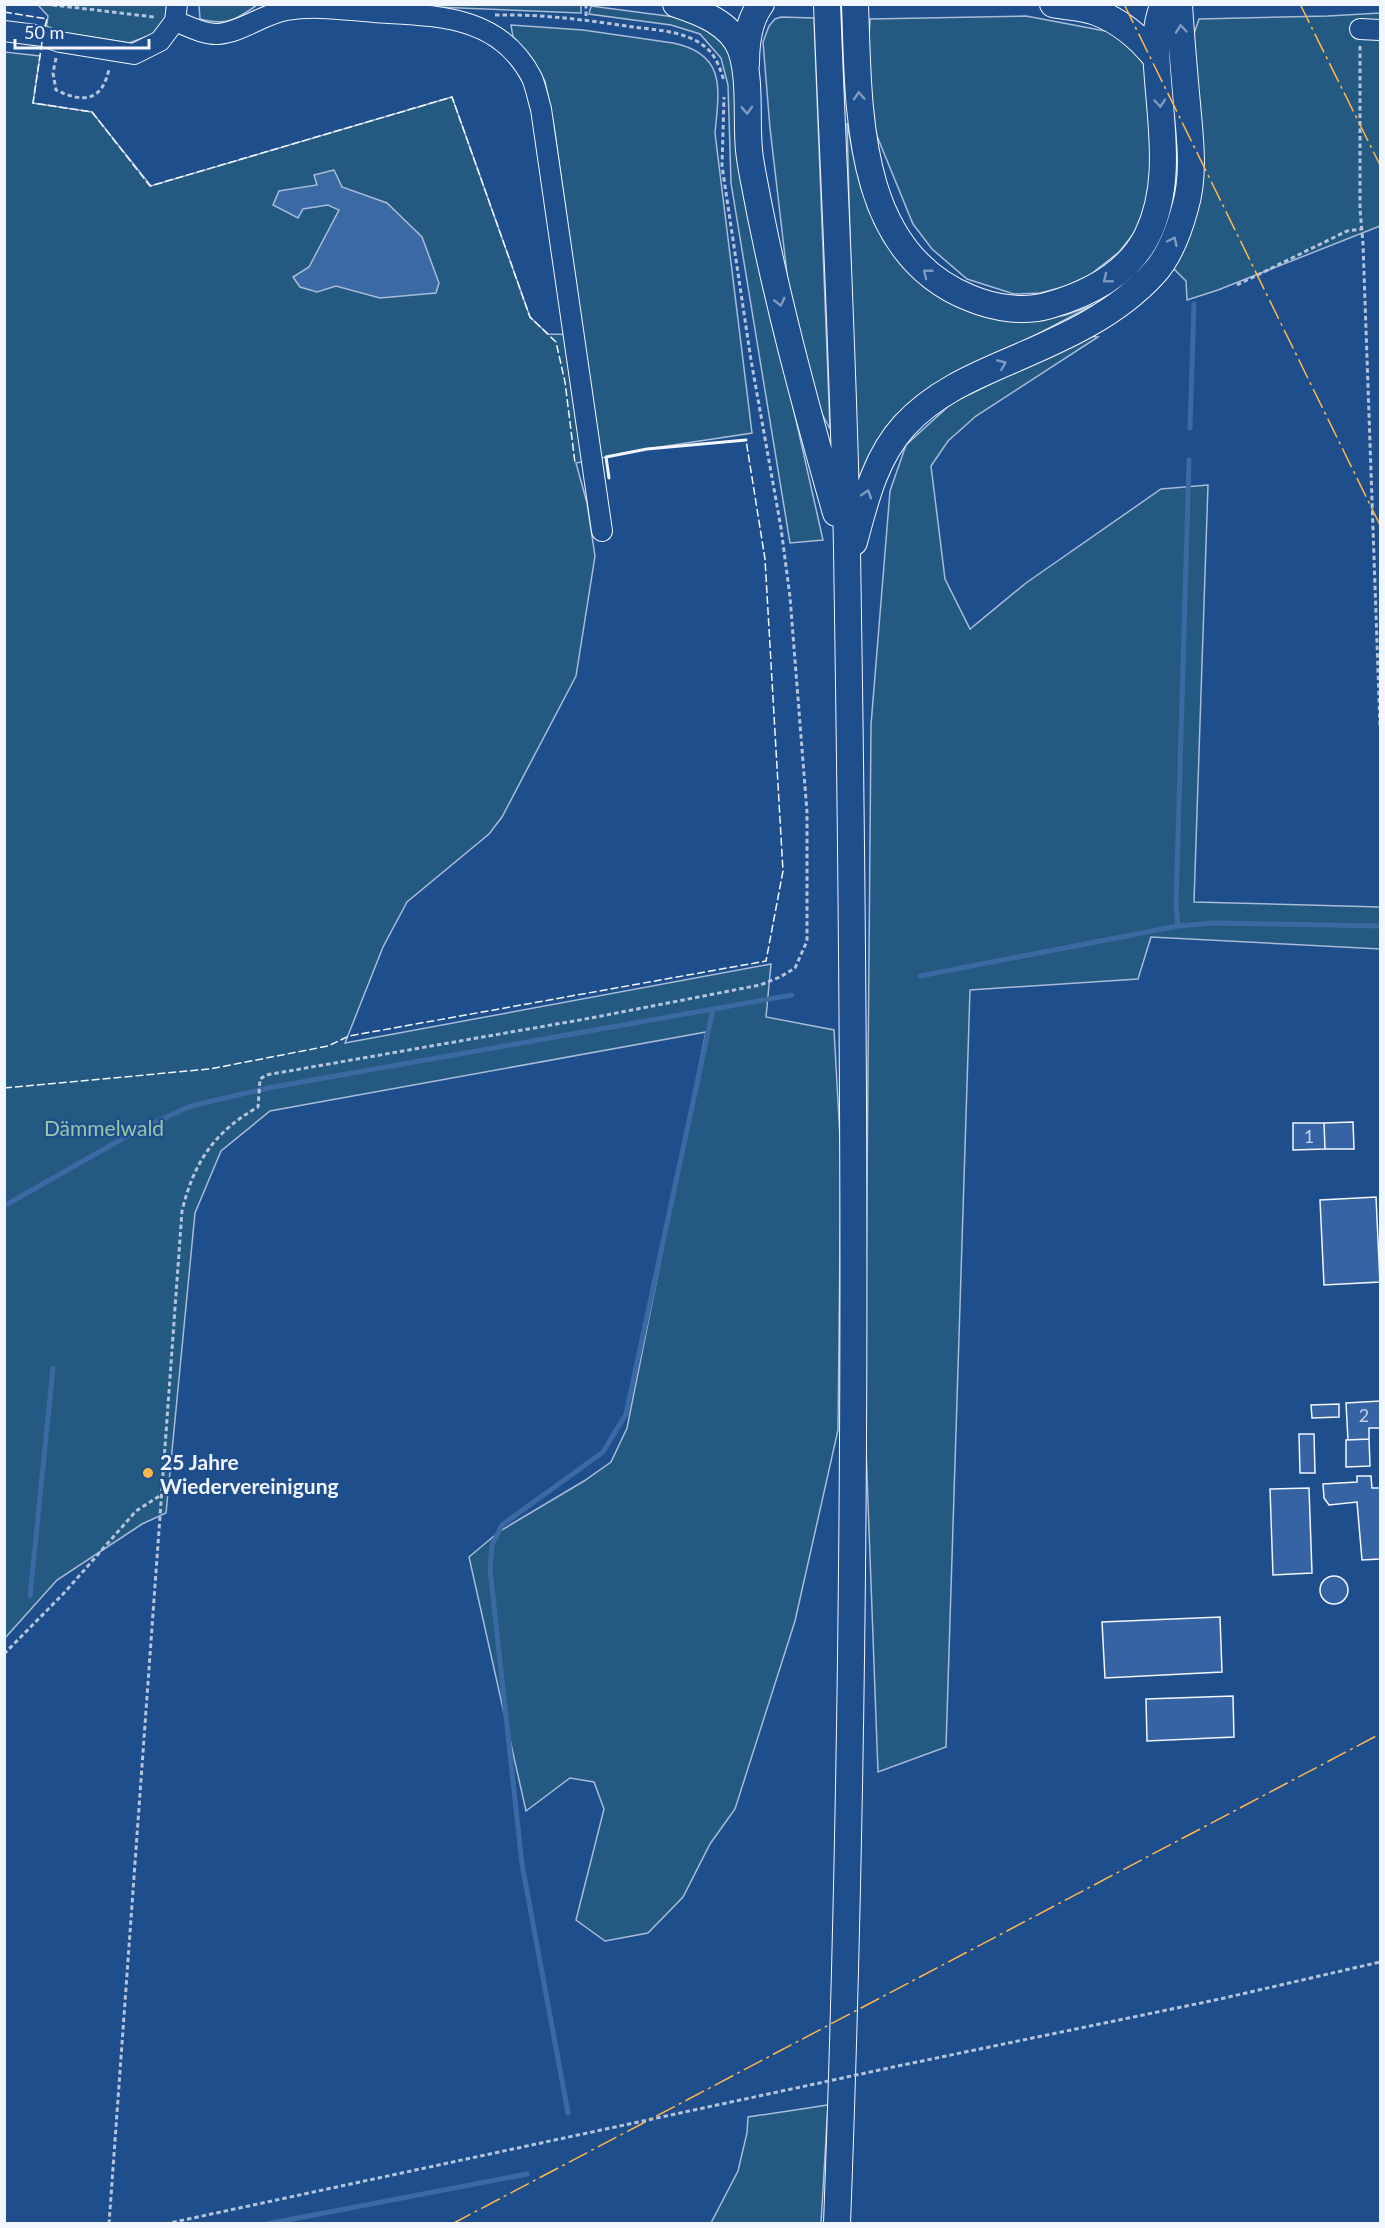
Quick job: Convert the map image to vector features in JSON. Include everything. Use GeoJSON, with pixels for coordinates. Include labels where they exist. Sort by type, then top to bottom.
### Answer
{"type":"FeatureCollection","features":[{"type":"Feature","properties":{"kind":"main road"},"geometry":{"type":"LineString","coordinates":[[676,4],[704,13],[724,29],[741,50],[735,82],[765,240],[804,400],[847,561]]}},
{"type":"Feature","properties":{"kind":"main road"},"geometry":{"type":"LineString","coordinates":[[735,82],[752,21],[761,4]]}},
{"type":"Feature","properties":{"kind":"main road"},"geometry":{"type":"LineString","coordinates":[[827,4],[847,561],[854,1167],[850,1754],[837,2223]]}},
{"type":"Feature","properties":{"kind":"main road"},"geometry":{"type":"LineString","coordinates":[[855,4],[859,108],[869,171],[895,236],[915,263],[956,292],[984,304],[1010,308],[1043,307],[1072,299],[1096,288],[1134,256],[1147,237],[1157,210],[1162,185],[1164,157],[1156,58],[1158,19],[1164,4]]}},
{"type":"Feature","properties":{"kind":"main road"},"geometry":{"type":"LineString","coordinates":[[1053,4],[1094,11],[1115,21],[1140,39],[1156,58]]}},
{"type":"Feature","properties":{"kind":"main road"},"geometry":{"type":"LineString","coordinates":[[847,561],[873,478],[886,451],[902,428],[920,410],[942,393],[1094,321],[1124,301],[1155,272],[1173,243],[1186,207],[1191,174],[1179,4]]}},
{"type":"Feature","properties":{"kind":"lane"},"geometry":{"type":"LineString","coordinates":[[4,31],[43,36],[60,42],[134,54],[160,41],[176,13],[206,33],[219,34],[287,10],[322,9],[439,16],[475,24],[500,38],[523,64],[533,80],[541,109],[602,531]]}},
{"type":"Feature","properties":{"kind":"lane"},"geometry":{"type":"LineString","coordinates":[[1360,29],[1380,30]]}},
{"type":"Feature","properties":{"kind":"path"},"geometry":{"type":"LineString","coordinates":[[45,4],[176,13]]}},
{"type":"Feature","properties":{"kind":"path"},"geometry":{"type":"LineString","coordinates":[[586,4],[586,20]]}},
{"type":"Feature","properties":{"kind":"path"},"geometry":{"type":"LineString","coordinates":[[486,15],[521,14],[586,20],[666,32],[704,46],[735,82]]}},
{"type":"Feature","properties":{"kind":"path"},"geometry":{"type":"LineString","coordinates":[[1360,29],[1361,230],[1380,728]]}},
{"type":"Feature","properties":{"kind":"path"},"geometry":{"type":"LineString","coordinates":[[60,42],[53,73],[56,90],[73,98],[88,99],[102,90],[112,51]]}},
{"type":"Feature","properties":{"kind":"path"},"geometry":{"type":"LineString","coordinates":[[109,2223],[182,1211],[188,1188],[200,1163],[219,1135],[231,1124],[258,1107],[260,1079],[275,1073],[591,1018],[760,985],[780,978],[795,968],[807,941],[808,842],[790,597],[777,495],[752,360],[722,166],[724,94]]}},
{"type":"Feature","properties":{"kind":"path"},"geometry":{"type":"LineString","coordinates":[[1238,285],[1347,231],[1361,230]]}},
{"type":"Feature","properties":{"kind":"path"},"geometry":{"type":"LineString","coordinates":[[4,1654],[65,1592],[136,1511],[161,1495]]}},
{"type":"Feature","properties":{"kind":"path"},"geometry":{"type":"LineString","coordinates":[[165,2223],[1220,1999],[1380,1962]]}},
{"type":"Feature","properties":{"kind":"green space"},"geometry":{"type":"Polygon","coordinates":[[[38,5],[167,5],[165,19],[156,33],[129,43],[46,30],[48,16],[38,5]]]}},
{"type":"Feature","properties":{"kind":"green space"},"geometry":{"type":"Polygon","coordinates":[[[199,5],[257,5],[237,18],[217,22],[200,19],[199,5]]]}},
{"type":"Feature","properties":{"kind":"green space"},"geometry":{"type":"Polygon","coordinates":[[[386,5],[581,5],[581,13],[386,5]]]}},
{"type":"Feature","properties":{"kind":"green space"},"geometry":{"type":"Polygon","coordinates":[[[591,6],[690,19],[716,32],[733,56],[757,247],[823,540],[790,543],[731,183],[728,85],[721,58],[700,34],[671,25],[589,14],[591,6]]]}},
{"type":"Feature","properties":{"kind":"green space"},"geometry":{"type":"Polygon","coordinates":[[[1380,13],[1380,226],[1187,300],[1186,281],[1170,265],[1198,193],[1202,131],[1191,43],[1199,19],[1380,13]]]}},
{"type":"Feature","properties":{"kind":"green space"},"geometry":{"type":"Polygon","coordinates":[[[1026,16],[1116,33],[1136,49],[1148,68],[1156,158],[1146,209],[1135,232],[1119,252],[1090,275],[1067,286],[1040,293],[1014,294],[967,279],[932,249],[913,224],[877,136],[867,77],[870,19],[1026,16]]]}},
{"type":"Feature","properties":{"kind":"green space"},"geometry":{"type":"Polygon","coordinates":[[[781,17],[814,18],[830,429],[812,395],[791,308],[770,128],[763,42],[769,26],[775,19],[781,17]]]}},
{"type":"Feature","properties":{"kind":"green space","name":"Dämmelwald"},"geometry":{"type":"Polygon","coordinates":[[[511,25],[583,30],[673,43],[690,48],[703,56],[711,65],[718,89],[715,133],[752,433],[647,449],[576,463],[587,503],[595,556],[576,676],[502,817],[489,834],[407,902],[383,947],[345,1043],[771,964],[766,1017],[834,1030],[841,1156],[838,1430],[795,1621],[735,1809],[710,1844],[683,1897],[648,1933],[605,1941],[576,1920],[604,1809],[594,1782],[570,1778],[526,1811],[469,1557],[500,1531],[584,1481],[611,1462],[627,1428],[706,1032],[270,1111],[221,1151],[195,1213],[166,1513],[142,1524],[57,1580],[5,1638],[5,52],[40,56],[33,103],[92,112],[151,186],[452,97],[530,317],[548,334],[583,335],[554,126],[545,81],[531,57],[513,37],[511,25]]]}},
{"type":"Feature","properties":{"kind":"green space"},"geometry":{"type":"Polygon","coordinates":[[[847,123],[853,153],[864,185],[903,263],[925,287],[958,307],[985,316],[1044,319],[1066,315],[1093,305],[933,389],[857,495],[847,123]]]}},
{"type":"Feature","properties":{"kind":"green space"},"geometry":{"type":"Polygon","coordinates":[[[1080,335],[1098,337],[976,416],[948,441],[931,466],[945,579],[970,629],[1026,583],[1161,489],[1208,485],[1194,902],[1380,907],[1380,949],[1151,937],[1138,979],[970,990],[946,1747],[878,1772],[865,1421],[871,725],[890,491],[906,445],[952,403],[1037,361],[1080,335]]]}},
{"type":"Feature","properties":{"kind":"green space"},"geometry":{"type":"Polygon","coordinates":[[[828,2105],[821,2223],[711,2223],[738,2171],[747,2133],[748,2117],[828,2105]]]}},
{"type":"Feature","properties":{"kind":"shaded area"},"geometry":{"type":"Polygon","coordinates":[[[334,170],[342,187],[387,203],[422,237],[439,283],[436,293],[380,298],[336,286],[317,292],[300,287],[293,277],[309,267],[339,210],[328,205],[303,209],[298,218],[273,205],[279,191],[317,185],[314,175],[334,170]]]}},
{"type":"Feature","properties":{"kind":"building"},"geometry":{"type":"Polygon","coordinates":[[[1353,1122],[1354,1149],[1325,1149],[1324,1123],[1353,1122]]]}},
{"type":"Feature","properties":{"kind":"building"},"geometry":{"type":"Polygon","coordinates":[[[1293,1123],[1324,1123],[1325,1149],[1293,1150],[1293,1123]]]}},
{"type":"Feature","properties":{"kind":"building"},"geometry":{"type":"Polygon","coordinates":[[[1376,1197],[1380,1282],[1324,1285],[1320,1200],[1376,1197]]]}},
{"type":"Feature","properties":{"kind":"building"},"geometry":{"type":"Polygon","coordinates":[[[1380,1401],[1380,1428],[1369,1428],[1369,1439],[1348,1440],[1346,1403],[1380,1401]]]}},
{"type":"Feature","properties":{"kind":"building"},"geometry":{"type":"Polygon","coordinates":[[[1339,1404],[1339,1417],[1312,1418],[1311,1405],[1339,1404]]]}},
{"type":"Feature","properties":{"kind":"building"},"geometry":{"type":"Polygon","coordinates":[[[1299,1434],[1314,1434],[1315,1473],[1300,1473],[1299,1434]]]}},
{"type":"Feature","properties":{"kind":"building"},"geometry":{"type":"Polygon","coordinates":[[[1369,1439],[1370,1466],[1346,1467],[1346,1440],[1369,1439]]]}},
{"type":"Feature","properties":{"kind":"building"},"geometry":{"type":"Polygon","coordinates":[[[1357,1476],[1371,1476],[1372,1488],[1380,1488],[1380,1559],[1362,1560],[1357,1502],[1329,1505],[1324,1498],[1323,1484],[1357,1482],[1357,1476]]]}},
{"type":"Feature","properties":{"kind":"building"},"geometry":{"type":"Polygon","coordinates":[[[1309,1488],[1312,1573],[1273,1575],[1270,1489],[1309,1488]]]}},
{"type":"Feature","properties":{"kind":"building"},"geometry":{"type":"Polygon","coordinates":[[[1334,1576],[1344,1580],[1348,1590],[1344,1600],[1334,1604],[1324,1600],[1320,1590],[1324,1580],[1334,1576]]]}},
{"type":"Feature","properties":{"kind":"building"},"geometry":{"type":"Polygon","coordinates":[[[1220,1617],[1222,1672],[1105,1678],[1102,1622],[1220,1617]]]}},
{"type":"Feature","properties":{"kind":"building"},"geometry":{"type":"Polygon","coordinates":[[[1233,1696],[1234,1737],[1147,1741],[1146,1699],[1233,1696]]]}},
{"type":"Feature","properties":{"kind":"waterway"},"geometry":{"type":"LineString","coordinates":[[1190,428],[1194,304]]}},
{"type":"Feature","properties":{"kind":"waterway"},"geometry":{"type":"LineString","coordinates":[[1178,926],[1176,906],[1189,460]]}},
{"type":"Feature","properties":{"kind":"waterway"},"geometry":{"type":"LineString","coordinates":[[920,976],[1178,926],[1213,923],[1380,926]]}},
{"type":"Feature","properties":{"kind":"waterway"},"geometry":{"type":"LineString","coordinates":[[4,1206],[136,1131],[191,1106],[268,1088],[792,995]]}},
{"type":"Feature","properties":{"kind":"waterway"},"geometry":{"type":"LineString","coordinates":[[568,2113],[522,1864],[490,1569],[492,1545],[502,1525],[603,1452],[626,1414],[713,1009]]}},
{"type":"Feature","properties":{"kind":"waterway"},"geometry":{"type":"LineString","coordinates":[[30,1596],[53,1368]]}},
{"type":"Feature","properties":{"kind":"waterway"},"geometry":{"type":"LineString","coordinates":[[267,2224],[527,2174]]}},
{"type":"Feature","properties":{"kind":"fence"},"geometry":{"type":"LineString","coordinates":[[4,12],[47,19],[44,30]]}},
{"type":"Feature","properties":{"kind":"fence"},"geometry":{"type":"LineString","coordinates":[[42,42],[33,103],[92,112],[150,186],[452,97],[530,317],[556,342],[565,382],[575,463]]}},
{"type":"Feature","properties":{"kind":"fence"},"geometry":{"type":"LineString","coordinates":[[4,1088],[210,1069],[328,1046],[349,1036],[766,961],[783,871],[765,559],[746,440]]}},
{"type":"Feature","properties":{"kind":"wall"},"geometry":{"type":"LineString","coordinates":[[609,478],[606,457],[647,449],[746,440]]}},
{"type":"Feature","properties":{"kind":"power"},"geometry":{"type":"LineString","coordinates":[[1124,4],[1380,525]]}},
{"type":"Feature","properties":{"kind":"power"},"geometry":{"type":"LineString","coordinates":[[1300,4],[1380,165]]}},
{"type":"Feature","properties":{"kind":"power"},"geometry":{"type":"LineString","coordinates":[[452,2224],[1380,1734]]}},
{"type":"Feature","properties":{"kind":"place","name":"25 Jahre Wiedervereinigung"},"geometry":{"type":"Point","coordinates":[148,1473]}}]}
